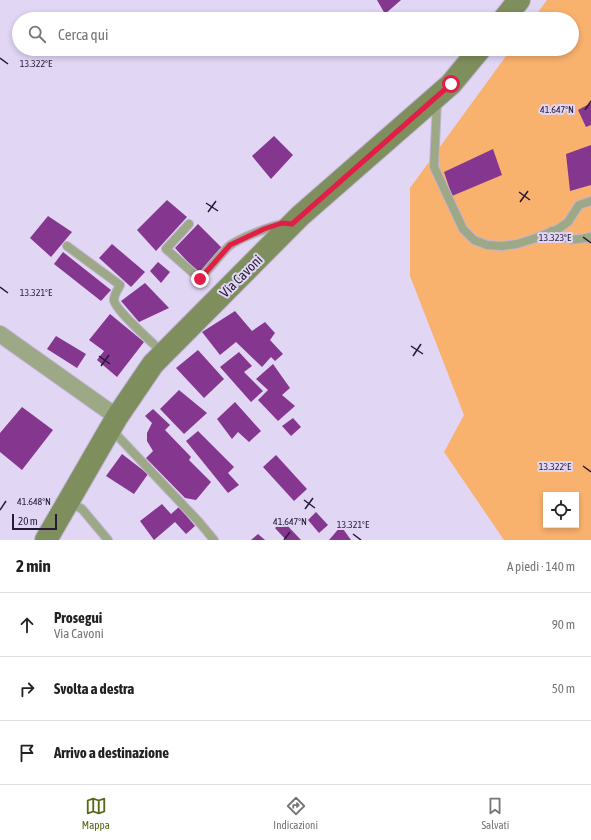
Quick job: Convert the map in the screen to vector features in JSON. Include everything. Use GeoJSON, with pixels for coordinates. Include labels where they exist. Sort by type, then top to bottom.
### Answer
{"type":"FeatureCollection","features":[{"type":"Feature","properties":{"kind":"street"},"geometry":{"type":"LineString","coordinates":[[510,12],[519,0]]}},
{"type":"Feature","properties":{"kind":"street","name":"Via Cavoni"},"geometry":{"type":"LineString","coordinates":[[46,540],[113,422],[153,364],[292,224],[438,96],[451,84],[474,56]]}},
{"type":"Feature","properties":{"kind":"street"},"geometry":{"type":"LineString","coordinates":[[0,334],[113,422]]}},
{"type":"Feature","properties":{"kind":"lane"},"geometry":{"type":"LineString","coordinates":[[438,96],[434,167],[463,229],[474,240],[487,245],[502,246],[516,244],[536,238],[568,222],[579,205],[591,201]]}},
{"type":"Feature","properties":{"kind":"lane"},"geometry":{"type":"LineString","coordinates":[[189,224],[166,249],[200,279],[230,245],[264,229],[282,223],[292,224]]}},
{"type":"Feature","properties":{"kind":"lane"},"geometry":{"type":"LineString","coordinates":[[552,231],[564,239],[577,240],[591,238]]}},
{"type":"Feature","properties":{"kind":"lane"},"geometry":{"type":"LineString","coordinates":[[67,246],[120,285],[115,293],[114,300],[117,307],[163,353]]}},
{"type":"Feature","properties":{"kind":"lane"},"geometry":{"type":"LineString","coordinates":[[113,422],[214,540]]}},
{"type":"Feature","properties":{"kind":"lane"},"geometry":{"type":"LineString","coordinates":[[68,501],[82,510],[108,540]]}},
{"type":"Feature","properties":{"kind":"shaded area"},"geometry":{"type":"Polygon","coordinates":[[[547,0],[591,0],[591,540],[504,540],[444,452],[464,415],[410,276],[410,188],[506,56],[579,56],[579,12],[538,12],[547,0]]]}},
{"type":"Feature","properties":{"kind":"building"},"geometry":{"type":"Polygon","coordinates":[[[377,0],[401,0],[387,12],[384,12],[377,0]]]}},
{"type":"Feature","properties":{"kind":"building"},"geometry":{"type":"Polygon","coordinates":[[[591,103],[591,125],[586,127],[578,110],[591,103]]]}},
{"type":"Feature","properties":{"kind":"building"},"geometry":{"type":"Polygon","coordinates":[[[274,136],[293,155],[271,179],[252,156],[274,136]]]}},
{"type":"Feature","properties":{"kind":"building"},"geometry":{"type":"Polygon","coordinates":[[[591,145],[591,185],[570,191],[566,154],[591,145]]]}},
{"type":"Feature","properties":{"kind":"building"},"geometry":{"type":"Polygon","coordinates":[[[493,149],[502,175],[452,196],[444,172],[493,149]]]}},
{"type":"Feature","properties":{"kind":"building"},"geometry":{"type":"Polygon","coordinates":[[[167,200],[187,217],[156,251],[137,230],[167,200]]]}},
{"type":"Feature","properties":{"kind":"building"},"geometry":{"type":"Polygon","coordinates":[[[48,216],[72,232],[51,257],[30,238],[48,216]]]}},
{"type":"Feature","properties":{"kind":"building"},"geometry":{"type":"Polygon","coordinates":[[[198,224],[222,248],[199,274],[175,248],[198,224]]]}},
{"type":"Feature","properties":{"kind":"building"},"geometry":{"type":"Polygon","coordinates":[[[112,244],[145,272],[131,287],[99,258],[112,244]]]}},
{"type":"Feature","properties":{"kind":"building"},"geometry":{"type":"Polygon","coordinates":[[[63,252],[111,290],[101,301],[54,264],[63,252]]]}},
{"type":"Feature","properties":{"kind":"building"},"geometry":{"type":"Polygon","coordinates":[[[158,262],[170,272],[161,283],[150,271],[158,262]]]}},
{"type":"Feature","properties":{"kind":"building"},"geometry":{"type":"Polygon","coordinates":[[[145,283],[169,308],[139,322],[121,301],[145,283]]]}},
{"type":"Feature","properties":{"kind":"building"},"geometry":{"type":"Polygon","coordinates":[[[235,311],[252,331],[265,322],[275,333],[270,340],[283,354],[275,361],[271,357],[262,367],[236,342],[220,355],[202,332],[235,311]]]}},
{"type":"Feature","properties":{"kind":"building"},"geometry":{"type":"Polygon","coordinates":[[[110,314],[144,342],[117,377],[97,360],[104,351],[89,340],[110,314]]]}},
{"type":"Feature","properties":{"kind":"building"},"geometry":{"type":"Polygon","coordinates":[[[56,336],[86,354],[77,368],[47,349],[56,336]]]}},
{"type":"Feature","properties":{"kind":"building"},"geometry":{"type":"Polygon","coordinates":[[[198,350],[224,379],[204,398],[176,368],[198,350]]]}},
{"type":"Feature","properties":{"kind":"building"},"geometry":{"type":"Polygon","coordinates":[[[239,352],[252,366],[244,372],[263,391],[251,402],[220,367],[239,352]]]}},
{"type":"Feature","properties":{"kind":"building"},"geometry":{"type":"Polygon","coordinates":[[[273,364],[290,388],[282,395],[295,406],[278,421],[258,400],[268,390],[256,379],[273,364]]]}},
{"type":"Feature","properties":{"kind":"building"},"geometry":{"type":"Polygon","coordinates":[[[179,390],[207,413],[184,434],[160,409],[179,390]]]}},
{"type":"Feature","properties":{"kind":"building"},"geometry":{"type":"Polygon","coordinates":[[[235,402],[261,431],[249,442],[238,432],[232,439],[217,419],[235,402]]]}},
{"type":"Feature","properties":{"kind":"building"},"geometry":{"type":"Polygon","coordinates":[[[22,407],[53,430],[22,470],[0,452],[0,433],[22,407]]]}},
{"type":"Feature","properties":{"kind":"building"},"geometry":{"type":"Polygon","coordinates":[[[153,409],[170,425],[165,430],[191,457],[189,460],[211,482],[196,500],[185,498],[146,458],[153,451],[147,441],[147,433],[152,423],[145,416],[153,409]]]}},
{"type":"Feature","properties":{"kind":"building"},"geometry":{"type":"Polygon","coordinates":[[[293,418],[301,427],[291,436],[282,426],[293,418]]]}},
{"type":"Feature","properties":{"kind":"building"},"geometry":{"type":"Polygon","coordinates":[[[198,431],[234,467],[228,473],[239,485],[228,493],[186,441],[198,431]]]}},
{"type":"Feature","properties":{"kind":"building"},"geometry":{"type":"Polygon","coordinates":[[[122,454],[148,474],[134,494],[106,476],[122,454]]]}},
{"type":"Feature","properties":{"kind":"building"},"geometry":{"type":"Polygon","coordinates":[[[276,455],[307,489],[294,501],[263,467],[276,455]]]}},
{"type":"Feature","properties":{"kind":"building"},"geometry":{"type":"Polygon","coordinates":[[[162,504],[171,514],[179,507],[195,526],[186,534],[175,522],[154,540],[140,521],[162,504]]]}},
{"type":"Feature","properties":{"kind":"building"},"geometry":{"type":"Polygon","coordinates":[[[316,512],[328,525],[319,533],[308,520],[316,512]]]}},
{"type":"Feature","properties":{"kind":"building"},"geometry":{"type":"Polygon","coordinates":[[[283,521],[301,540],[286,540],[275,528],[283,521]]]}},
{"type":"Feature","properties":{"kind":"building"},"geometry":{"type":"Polygon","coordinates":[[[341,526],[351,540],[329,540],[341,526]]]}},
{"type":"Feature","properties":{"kind":"building"},"geometry":{"type":"Polygon","coordinates":[[[258,534],[265,540],[251,540],[258,534]]]}},
{"type":"Feature","properties":{"kind":"route"},"geometry":{"type":"LineString","coordinates":[[200,279],[230,245],[264,229],[282,223],[292,224],[451,84]]}}]}
